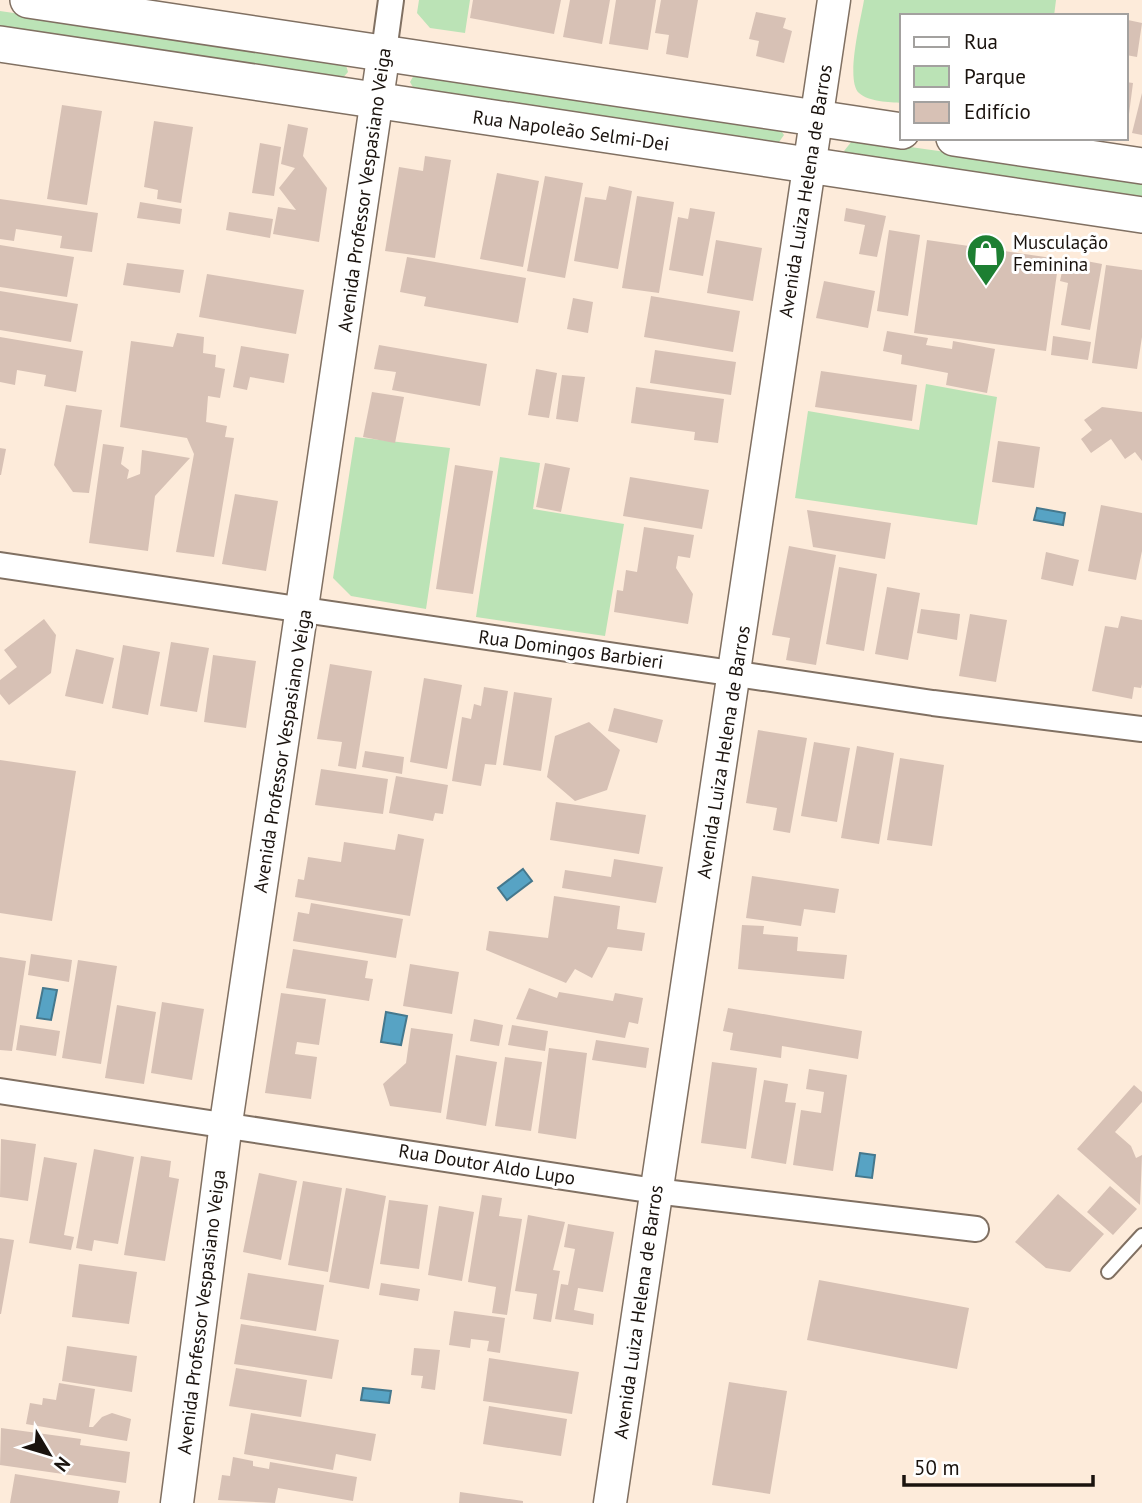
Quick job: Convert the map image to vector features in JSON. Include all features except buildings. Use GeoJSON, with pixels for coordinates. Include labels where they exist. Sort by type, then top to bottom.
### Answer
{"type":"FeatureCollection","features":[{"type":"Feature","properties":{"kind":"main road"},"geometry":{"type":"LineString","coordinates":[[28,0],[384,51],[900,131]]}},
{"type":"Feature","properties":{"kind":"main road","name":"Rua Napoleão Selmi-Dei"},"geometry":{"type":"LineString","coordinates":[[0,44],[1142,215]]}},
{"type":"Feature","properties":{"kind":"main road"},"geometry":{"type":"LineString","coordinates":[[967,140],[1142,166]]}},
{"type":"Feature","properties":{"kind":"street","name":"Avenida Professor Vespasiano Veiga"},"geometry":{"type":"LineString","coordinates":[[177,1503],[226,1123],[391,0]]}},
{"type":"Feature","properties":{"kind":"street","name":"Avenida Luiza Helena de Barros"},"geometry":{"type":"LineString","coordinates":[[610,1503],[655,1191],[736,672],[834,0]]}},
{"type":"Feature","properties":{"kind":"street","name":"Rua Domingos Barbieri"},"geometry":{"type":"LineString","coordinates":[[0,565],[933,703],[1142,729]]}},
{"type":"Feature","properties":{"kind":"street","name":"Rua Doutor Aldo Lupo"},"geometry":{"type":"LineString","coordinates":[[0,1091],[226,1123],[655,1191],[975,1230]]}},
{"type":"Feature","properties":{"kind":"lane"},"geometry":{"type":"LineString","coordinates":[[1108,1272],[1142,1235]]}},
{"type":"Feature","properties":{"kind":"green space"},"geometry":{"type":"Polygon","coordinates":[[[419,0],[470,0],[465,33],[430,28],[417,13],[419,0]]]}},
{"type":"Feature","properties":{"kind":"green space"},"geometry":{"type":"Polygon","coordinates":[[[864,0],[1056,0],[1054,14],[900,14],[900,103],[879,101],[859,93],[853,76],[864,0]]]}},
{"type":"Feature","properties":{"kind":"green space"},"geometry":{"type":"Polygon","coordinates":[[[0,11],[335,60],[346,65],[348,72],[340,81],[0,31],[0,11]]]}},
{"type":"Feature","properties":{"kind":"green space"},"geometry":{"type":"Polygon","coordinates":[[[414,75],[779,128],[784,135],[779,142],[770,144],[414,89],[410,82],[414,75]]]}},
{"type":"Feature","properties":{"kind":"green space"},"geometry":{"type":"Polygon","coordinates":[[[861,140],[1142,180],[1142,203],[853,159],[844,151],[852,141],[861,140]]]}},
{"type":"Feature","properties":{"kind":"green space"},"geometry":{"type":"Polygon","coordinates":[[[926,384],[997,397],[977,525],[795,498],[808,411],[919,430],[926,384]]]}},
{"type":"Feature","properties":{"kind":"green space"},"geometry":{"type":"Polygon","coordinates":[[[355,437],[450,448],[426,609],[351,596],[333,578],[355,437]]]}},
{"type":"Feature","properties":{"kind":"green space"},"geometry":{"type":"Polygon","coordinates":[[[500,457],[540,463],[533,509],[624,524],[605,636],[476,617],[500,457]]]}},
{"type":"Feature","properties":{"kind":"water"},"geometry":{"type":"Polygon","coordinates":[[[1037,508],[1065,513],[1063,525],[1034,520],[1037,508]]]}},
{"type":"Feature","properties":{"kind":"water"},"geometry":{"type":"Polygon","coordinates":[[[523,869],[532,881],[507,900],[498,888],[523,869]]]}},
{"type":"Feature","properties":{"kind":"water"},"geometry":{"type":"Polygon","coordinates":[[[43,988],[57,990],[51,1020],[37,1018],[43,988]]]}},
{"type":"Feature","properties":{"kind":"water"},"geometry":{"type":"Polygon","coordinates":[[[386,1012],[407,1016],[401,1045],[381,1042],[386,1012]]]}},
{"type":"Feature","properties":{"kind":"water"},"geometry":{"type":"Polygon","coordinates":[[[860,1153],[875,1155],[872,1178],[856,1176],[860,1153]]]}},
{"type":"Feature","properties":{"kind":"water"},"geometry":{"type":"Polygon","coordinates":[[[363,1388],[391,1391],[389,1403],[361,1400],[363,1388]]]}},
{"type":"Feature","properties":{"kind":"place","name":"Musculação Feminina"},"geometry":{"type":"Point","coordinates":[986,287]}}]}
